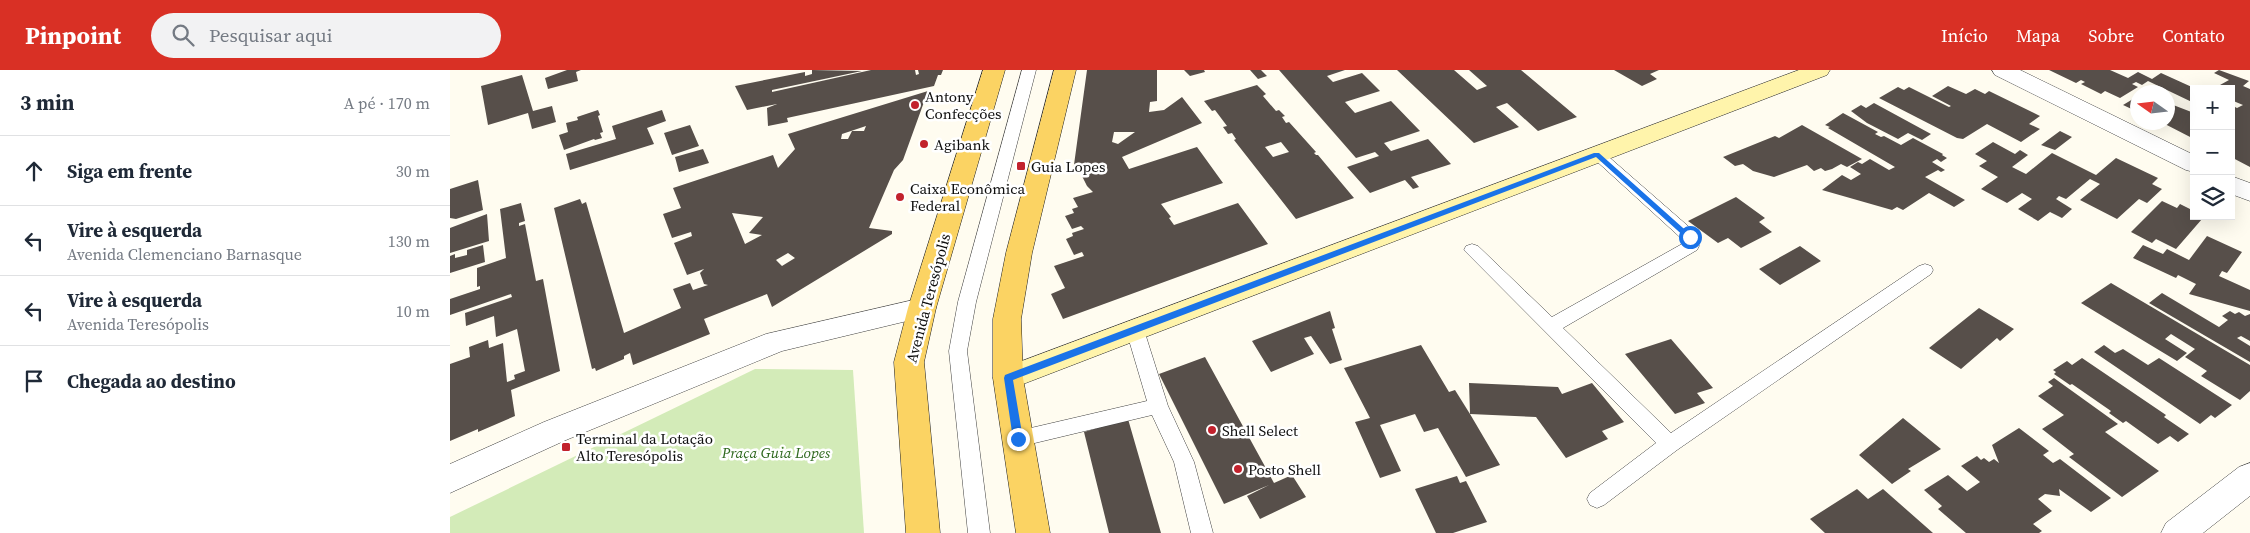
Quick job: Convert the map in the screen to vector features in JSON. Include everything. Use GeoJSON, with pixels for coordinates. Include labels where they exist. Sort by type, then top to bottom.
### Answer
{"type":"FeatureCollection","features":[{"type":"Feature","properties":{"kind":"main road","name":"Avenida Teresópolis"},"geometry":{"type":"LineString","coordinates":[[923,533],[909,362],[922,308],[994,70]]}},
{"type":"Feature","properties":{"kind":"main road"},"geometry":{"type":"LineString","coordinates":[[1033,533],[1008,378],[1007,319],[1014,281],[1065,70]]}},
{"type":"Feature","properties":{"kind":"street"},"geometry":{"type":"LineString","coordinates":[[1008,378],[1819,70]]}},
{"type":"Feature","properties":{"kind":"street"},"geometry":{"type":"LineString","coordinates":[[2003,70],[2190,163]]}},
{"type":"Feature","properties":{"kind":"street"},"geometry":{"type":"LineString","coordinates":[[2235,186],[2250,194]]}},
{"type":"Feature","properties":{"kind":"street"},"geometry":{"type":"LineString","coordinates":[[450,480],[555,431],[776,342],[922,308]]}},
{"type":"Feature","properties":{"kind":"street"},"geometry":{"type":"LineString","coordinates":[[2178,533],[2250,476]]}},
{"type":"Feature","properties":{"kind":"lane"},"geometry":{"type":"LineString","coordinates":[[979,533],[958,351],[968,302],[1030,70]]}},
{"type":"Feature","properties":{"kind":"lane"},"geometry":{"type":"LineString","coordinates":[[1552,326],[1691,246],[1690,237],[1596,154]]}},
{"type":"Feature","properties":{"kind":"lane"},"geometry":{"type":"LineString","coordinates":[[1472,250],[1552,326],[1670,444]]}},
{"type":"Feature","properties":{"kind":"lane"},"geometry":{"type":"LineString","coordinates":[[1597,499],[1670,444],[1925,270]]}},
{"type":"Feature","properties":{"kind":"lane"},"geometry":{"type":"LineString","coordinates":[[1135,330],[1158,406],[1184,462],[1202,533]]}},
{"type":"Feature","properties":{"kind":"lane"},"geometry":{"type":"LineString","coordinates":[[1018,439],[1158,406]]}},
{"type":"Feature","properties":{"kind":"green space","name":"Praça Guia Lopes"},"geometry":{"type":"Polygon","coordinates":[[[755,369],[853,370],[864,533],[450,533],[450,517],[755,369]]]}},
{"type":"Feature","properties":{"kind":"building"},"geometry":{"type":"Polygon","coordinates":[[[567,70],[581,70],[576,72],[578,81],[548,89],[545,78],[567,70]]]}},
{"type":"Feature","properties":{"kind":"building"},"geometry":{"type":"Polygon","coordinates":[[[812,70],[862,71],[772,90],[772,92],[871,70],[915,70],[916,75],[919,74],[918,70],[943,70],[941,75],[938,75],[934,86],[787,118],[788,122],[768,126],[767,108],[777,104],[747,110],[735,86],[805,72],[805,76],[812,74],[812,70]]]}},
{"type":"Feature","properties":{"kind":"building"},"geometry":{"type":"Polygon","coordinates":[[[1087,70],[1157,70],[1157,101],[1150,102],[1149,112],[1164,110],[1182,97],[1202,123],[1122,157],[1129,169],[1197,147],[1223,183],[1161,204],[1171,217],[1169,218],[1174,225],[1238,203],[1268,244],[1063,319],[1051,294],[1065,288],[1054,266],[1084,256],[1082,252],[1074,255],[1066,239],[1073,236],[1072,233],[1084,229],[1081,226],[1072,229],[1065,216],[1074,213],[1072,209],[1078,207],[1073,198],[1093,192],[1087,186],[1080,172],[1073,172],[1087,70]],[[1114,132],[1112,142],[1118,144],[1135,132],[1114,132]]]}},
{"type":"Feature","properties":{"kind":"building"},"geometry":{"type":"Polygon","coordinates":[[[1184,70],[1204,70],[1205,72],[1190,76],[1184,70]]]}},
{"type":"Feature","properties":{"kind":"building"},"geometry":{"type":"Polygon","coordinates":[[[1250,70],[1261,70],[1267,76],[1258,79],[1250,70]]]}},
{"type":"Feature","properties":{"kind":"building"},"geometry":{"type":"Polygon","coordinates":[[[1279,70],[1345,70],[1327,76],[1333,82],[1362,73],[1380,91],[1345,102],[1355,113],[1391,101],[1420,131],[1384,143],[1391,151],[1428,139],[1451,164],[1411,177],[1419,187],[1413,189],[1405,180],[1370,193],[1347,167],[1379,156],[1375,152],[1356,158],[1279,70]]]}},
{"type":"Feature","properties":{"kind":"building"},"geometry":{"type":"Polygon","coordinates":[[[1397,70],[1454,70],[1477,90],[1487,86],[1469,70],[1521,70],[1577,117],[1538,131],[1507,103],[1496,107],[1519,127],[1474,143],[1397,70]]]}},
{"type":"Feature","properties":{"kind":"building"},"geometry":{"type":"Polygon","coordinates":[[[1614,70],[1659,70],[1650,74],[1657,79],[1642,86],[1614,70]]]}},
{"type":"Feature","properties":{"kind":"building"},"geometry":{"type":"Polygon","coordinates":[[[2049,70],[2110,70],[2128,78],[2138,72],[2152,79],[2161,73],[2190,86],[2190,101],[2175,94],[2175,85],[2156,85],[2148,81],[2142,85],[2136,82],[2132,84],[2134,85],[2130,85],[2130,92],[2120,98],[2105,91],[2101,94],[2081,84],[2085,82],[2081,80],[2076,83],[2049,70]]]}},
{"type":"Feature","properties":{"kind":"building"},"geometry":{"type":"Polygon","coordinates":[[[2219,70],[2249,81],[2243,86],[2250,89],[2250,167],[2235,159],[2235,107],[2243,105],[2235,102],[2235,85],[2220,85],[2229,80],[2214,73],[2219,70]]]}},
{"type":"Feature","properties":{"kind":"building"},"geometry":{"type":"Polygon","coordinates":[[[522,75],[533,111],[552,106],[556,122],[532,129],[528,113],[488,125],[481,86],[522,75]]]}},
{"type":"Feature","properties":{"kind":"building"},"geometry":{"type":"Polygon","coordinates":[[[1257,85],[1266,94],[1263,96],[1276,111],[1279,110],[1285,116],[1282,117],[1286,123],[1289,122],[1354,198],[1296,219],[1234,140],[1236,139],[1232,133],[1228,134],[1223,127],[1227,126],[1215,110],[1212,111],[1204,101],[1257,85]],[[1281,142],[1265,147],[1273,157],[1289,152],[1281,142]]]}},
{"type":"Feature","properties":{"kind":"building"},"geometry":{"type":"Polygon","coordinates":[[[1948,86],[1966,94],[1975,89],[1985,94],[1989,91],[2040,116],[2029,124],[2040,129],[2021,142],[1987,124],[1963,139],[1957,138],[1879,98],[1898,87],[1904,90],[1909,87],[1949,107],[1951,106],[1932,96],[1948,86]]]}},
{"type":"Feature","properties":{"kind":"building"},"geometry":{"type":"Polygon","coordinates":[[[928,91],[903,160],[894,170],[869,228],[892,231],[892,234],[772,307],[767,294],[704,319],[710,334],[633,365],[630,353],[624,356],[624,359],[596,371],[595,368],[592,369],[554,208],[580,199],[582,204],[586,202],[624,333],[681,308],[673,289],[690,283],[693,290],[708,285],[704,284],[700,273],[704,269],[687,275],[674,243],[692,236],[691,232],[672,238],[663,214],[681,208],[673,188],[773,155],[778,168],[795,149],[788,134],[928,91]],[[866,126],[842,134],[841,139],[848,139],[852,131],[864,131],[866,126]],[[732,213],[745,244],[762,235],[749,233],[763,217],[732,213]],[[788,253],[776,260],[782,266],[795,258],[788,253]]]}},
{"type":"Feature","properties":{"kind":"building"},"geometry":{"type":"Polygon","coordinates":[[[2130,101],[2130,108],[2123,105],[2130,101]]]}},
{"type":"Feature","properties":{"kind":"building"},"geometry":{"type":"Polygon","coordinates":[[[1874,103],[1931,134],[1922,140],[1908,133],[1898,139],[1867,123],[1851,111],[1861,105],[1866,108],[1874,103]]]}},
{"type":"Feature","properties":{"kind":"building"},"geometry":{"type":"Polygon","coordinates":[[[2175,106],[2190,111],[2190,137],[2175,129],[2175,106]]]}},
{"type":"Feature","properties":{"kind":"building"},"geometry":{"type":"Polygon","coordinates":[[[598,110],[603,132],[600,133],[602,138],[564,150],[559,135],[568,132],[566,123],[578,120],[577,117],[598,110]]]}},
{"type":"Feature","properties":{"kind":"building"},"geometry":{"type":"Polygon","coordinates":[[[662,110],[666,121],[647,128],[654,144],[570,170],[566,154],[616,139],[612,126],[662,110]]]}},
{"type":"Feature","properties":{"kind":"building"},"geometry":{"type":"Polygon","coordinates":[[[1843,113],[1878,132],[1875,134],[1881,137],[1884,136],[1901,145],[1913,138],[1943,154],[1947,158],[1941,162],[1937,159],[1932,162],[1945,170],[1941,172],[1938,170],[1925,177],[1965,200],[1954,207],[1929,193],[1903,210],[1897,207],[1892,210],[1822,190],[1842,175],[1851,180],[1861,174],[1850,167],[1858,162],[1862,164],[1870,159],[1889,170],[1895,167],[1825,125],[1843,113]]]}},
{"type":"Feature","properties":{"kind":"building"},"geometry":{"type":"Polygon","coordinates":[[[690,125],[699,146],[672,155],[664,133],[690,125]]]}},
{"type":"Feature","properties":{"kind":"building"},"geometry":{"type":"Polygon","coordinates":[[[1802,125],[1862,159],[1847,167],[1841,164],[1825,171],[1821,168],[1814,171],[1807,165],[1774,177],[1753,171],[1743,164],[1735,166],[1723,157],[1775,136],[1779,138],[1802,125]]]}},
{"type":"Feature","properties":{"kind":"building"},"geometry":{"type":"Polygon","coordinates":[[[2060,131],[2072,137],[2055,150],[2041,145],[2060,131]]]}},
{"type":"Feature","properties":{"kind":"building"},"geometry":{"type":"Polygon","coordinates":[[[1993,142],[2015,154],[2020,150],[2028,155],[2012,167],[2026,174],[2052,153],[2096,175],[2116,158],[2158,178],[2152,184],[2162,189],[2147,203],[2139,199],[2117,219],[2080,200],[2100,184],[2090,179],[2066,199],[2059,196],[2056,199],[2072,209],[2062,218],[2050,212],[2038,221],[2018,209],[2032,199],[2022,193],[2007,203],[1981,189],[1998,177],[1979,166],[1987,161],[1975,154],[1993,142]]]}},
{"type":"Feature","properties":{"kind":"building"},"geometry":{"type":"Polygon","coordinates":[[[703,149],[709,163],[679,172],[675,157],[703,149]]]}},
{"type":"Feature","properties":{"kind":"building"},"geometry":{"type":"Polygon","coordinates":[[[478,180],[483,210],[456,219],[450,218],[450,189],[478,180]]]}},
{"type":"Feature","properties":{"kind":"building"},"geometry":{"type":"Polygon","coordinates":[[[1736,197],[1765,218],[1759,222],[1772,232],[1741,248],[1728,238],[1718,243],[1688,221],[1736,197]]]}},
{"type":"Feature","properties":{"kind":"building"},"geometry":{"type":"Polygon","coordinates":[[[2162,201],[2177,208],[2180,204],[2190,209],[2190,220],[2201,220],[2176,249],[2156,239],[2152,243],[2131,232],[2162,201]]]}},
{"type":"Feature","properties":{"kind":"building"},"geometry":{"type":"Polygon","coordinates":[[[521,203],[525,221],[519,223],[519,226],[525,224],[536,281],[543,279],[560,371],[511,390],[515,416],[478,432],[478,429],[450,441],[450,364],[470,357],[469,347],[488,340],[489,348],[503,343],[507,382],[515,379],[514,375],[525,371],[517,329],[496,337],[494,316],[466,326],[465,313],[512,297],[511,294],[450,315],[450,299],[480,289],[480,286],[477,287],[477,268],[506,258],[500,209],[521,203]]]}},
{"type":"Feature","properties":{"kind":"building"},"geometry":{"type":"Polygon","coordinates":[[[487,214],[489,241],[450,253],[450,228],[487,214]]]}},
{"type":"Feature","properties":{"kind":"building"},"geometry":{"type":"Polygon","coordinates":[[[2207,236],[2242,252],[2227,273],[2222,271],[2219,276],[2250,290],[2250,311],[2189,294],[2196,284],[2178,275],[2176,278],[2133,258],[2143,245],[2163,254],[2167,249],[2189,260],[2207,236]]]}},
{"type":"Feature","properties":{"kind":"building"},"geometry":{"type":"Polygon","coordinates":[[[483,245],[485,262],[450,273],[450,256],[455,254],[455,258],[467,255],[467,250],[483,245]]]}},
{"type":"Feature","properties":{"kind":"building"},"geometry":{"type":"Polygon","coordinates":[[[1800,246],[1821,261],[1780,285],[1759,269],[1800,246]]]}},
{"type":"Feature","properties":{"kind":"building"},"geometry":{"type":"Polygon","coordinates":[[[2111,283],[2250,365],[2250,391],[2240,400],[2201,376],[2207,371],[2185,357],[2195,349],[2171,334],[2165,339],[2187,353],[2177,361],[2081,303],[2111,283]]]}},
{"type":"Feature","properties":{"kind":"building"},"geometry":{"type":"Polygon","coordinates":[[[2162,293],[2219,327],[2228,320],[2222,316],[2230,311],[2235,314],[2239,312],[2245,316],[2250,314],[2250,341],[2241,336],[2237,338],[2250,346],[2250,362],[2149,303],[2162,293]]]}},
{"type":"Feature","properties":{"kind":"building"},"geometry":{"type":"Polygon","coordinates":[[[1979,308],[2014,329],[2000,341],[1997,338],[1961,369],[1929,348],[1979,308]]]}},
{"type":"Feature","properties":{"kind":"building"},"geometry":{"type":"Polygon","coordinates":[[[1330,311],[1335,328],[1332,329],[1342,360],[1330,364],[1311,336],[1304,338],[1314,354],[1271,372],[1252,341],[1330,311]]]}},
{"type":"Feature","properties":{"kind":"building"},"geometry":{"type":"Polygon","coordinates":[[[1671,339],[1713,388],[1697,393],[1705,403],[1675,414],[1625,354],[1671,339]]]}},
{"type":"Feature","properties":{"kind":"building"},"geometry":{"type":"Polygon","coordinates":[[[1421,345],[1449,392],[1455,390],[1500,465],[1466,477],[1438,428],[1424,432],[1415,414],[1380,425],[1401,471],[1380,478],[1355,422],[1370,418],[1344,368],[1421,345]]]}},
{"type":"Feature","properties":{"kind":"building"},"geometry":{"type":"Polygon","coordinates":[[[2104,345],[2115,353],[2123,349],[2148,365],[2159,358],[2232,405],[2215,418],[2211,415],[2200,424],[2094,352],[2104,345]]]}},
{"type":"Feature","properties":{"kind":"building"},"geometry":{"type":"Polygon","coordinates":[[[1205,357],[1274,483],[1292,475],[1306,497],[1260,519],[1247,496],[1269,485],[1224,504],[1159,374],[1205,357]]]}},
{"type":"Feature","properties":{"kind":"building"},"geometry":{"type":"Polygon","coordinates":[[[2082,358],[2166,415],[2164,417],[2189,434],[2178,442],[2170,436],[2158,444],[2126,421],[2123,423],[2109,413],[2111,411],[2054,374],[2056,372],[2053,370],[2067,361],[2072,365],[2082,358]]]}},
{"type":"Feature","properties":{"kind":"building"},"geometry":{"type":"Polygon","coordinates":[[[2054,378],[2118,424],[2105,432],[2159,471],[2122,497],[2069,457],[2074,454],[2042,429],[2064,415],[2038,396],[2053,386],[2048,382],[2054,378]]]}},
{"type":"Feature","properties":{"kind":"building"},"geometry":{"type":"Polygon","coordinates":[[[1469,383],[1558,387],[1562,394],[1592,383],[1624,422],[1602,431],[1608,439],[1566,458],[1536,417],[1470,414],[1469,383]]]}},
{"type":"Feature","properties":{"kind":"building"},"geometry":{"type":"Polygon","coordinates":[[[1903,418],[1941,449],[1908,469],[1911,471],[1892,484],[1859,455],[1903,418]]]}},
{"type":"Feature","properties":{"kind":"building"},"geometry":{"type":"Polygon","coordinates":[[[1128,419],[1161,533],[1109,533],[1084,432],[1128,419]]]}},
{"type":"Feature","properties":{"kind":"building"},"geometry":{"type":"Polygon","coordinates":[[[2019,428],[2049,451],[2043,455],[2053,463],[2060,459],[2111,498],[2091,512],[2059,489],[2060,496],[2045,494],[2038,499],[2052,511],[2033,524],[2042,531],[2039,533],[1966,533],[1938,509],[1942,506],[1924,490],[1948,475],[1967,491],[1980,482],[1961,466],[1977,456],[1981,460],[1984,458],[1989,462],[1994,459],[1999,463],[1992,445],[2019,428]]]}},
{"type":"Feature","properties":{"kind":"building"},"geometry":{"type":"Polygon","coordinates":[[[1457,476],[1460,483],[1466,481],[1487,522],[1453,533],[1436,533],[1415,489],[1457,476]]]}},
{"type":"Feature","properties":{"kind":"building"},"geometry":{"type":"Polygon","coordinates":[[[1857,489],[1868,499],[1883,489],[1933,533],[1825,533],[1810,519],[1857,489]]]}},
{"type":"Feature","properties":{"kind":"place","name":"Antony Confecções"},"geometry":{"type":"Point","coordinates":[915,105]}},
{"type":"Feature","properties":{"kind":"place","name":"Agibank"},"geometry":{"type":"Point","coordinates":[924,144]}},
{"type":"Feature","properties":{"kind":"place","name":"Guia Lopes"},"geometry":{"type":"Point","coordinates":[1021,166]}},
{"type":"Feature","properties":{"kind":"place","name":"Caixa Econômica Federal"},"geometry":{"type":"Point","coordinates":[900,197]}},
{"type":"Feature","properties":{"kind":"place","name":"Shell Select"},"geometry":{"type":"Point","coordinates":[1212,430]}},
{"type":"Feature","properties":{"kind":"place","name":"Terminal da Lotação Alto Teresópolis"},"geometry":{"type":"Point","coordinates":[566,447]}},
{"type":"Feature","properties":{"kind":"place","name":"Posto Shell"},"geometry":{"type":"Point","coordinates":[1238,469]}},
{"type":"Feature","properties":{"kind":"route"},"geometry":{"type":"LineString","coordinates":[[1018,439],[1008,378],[1596,154],[1690,237]]}}]}
